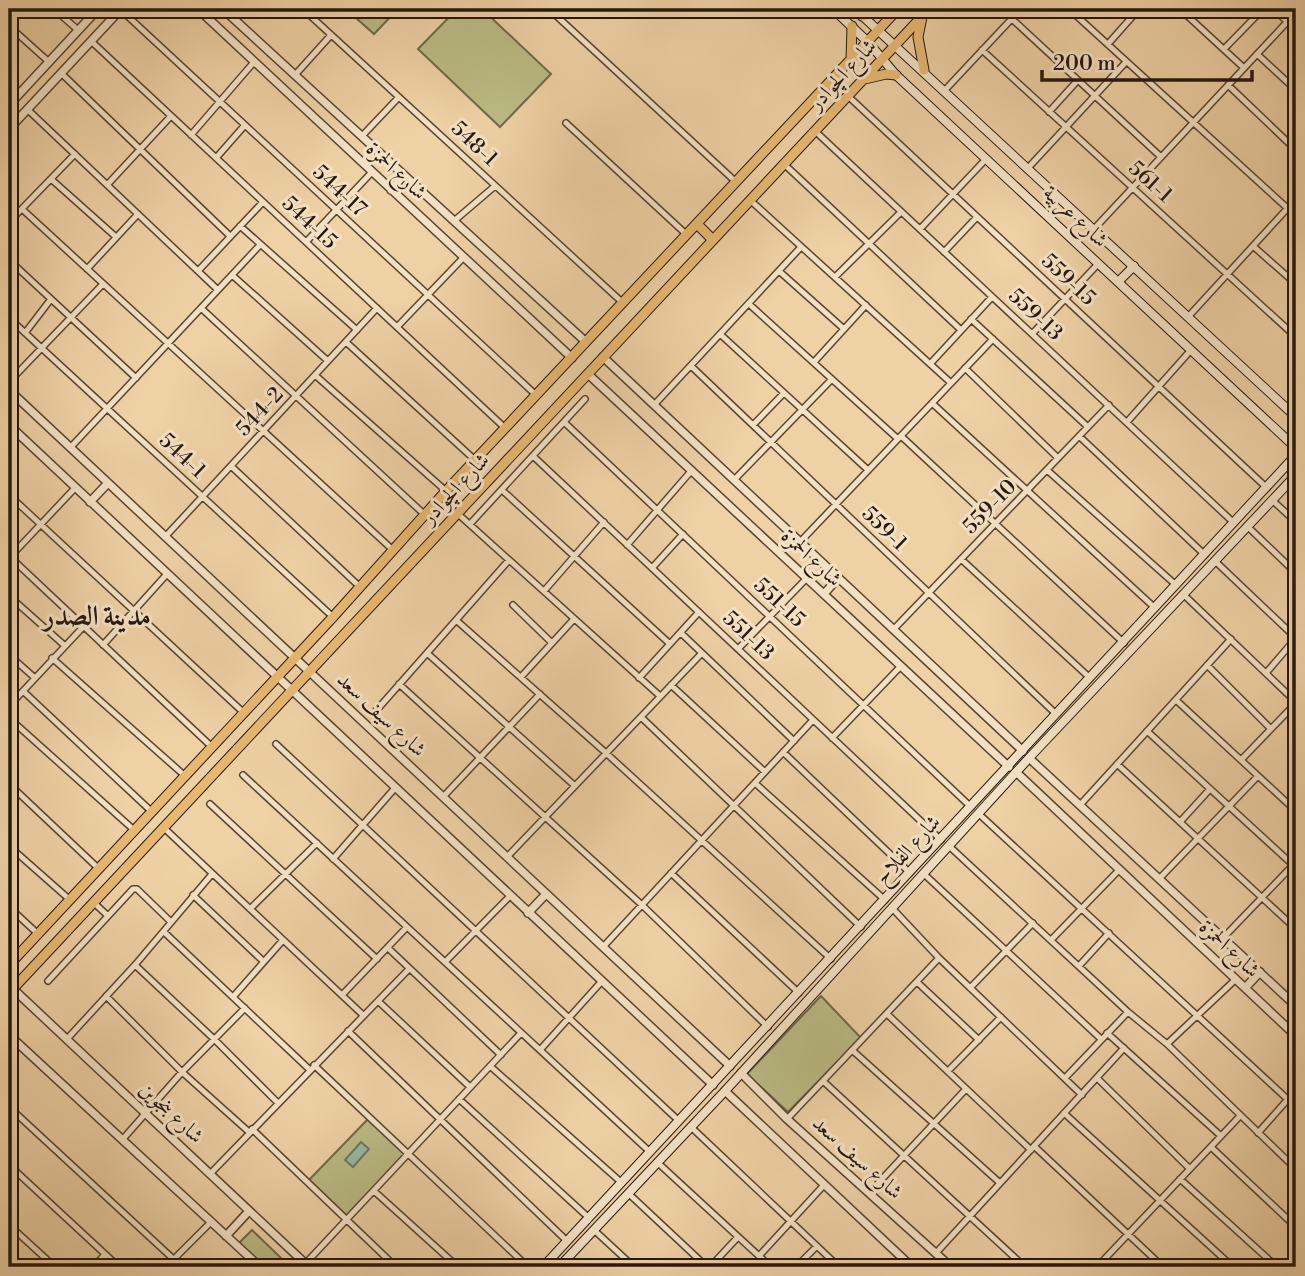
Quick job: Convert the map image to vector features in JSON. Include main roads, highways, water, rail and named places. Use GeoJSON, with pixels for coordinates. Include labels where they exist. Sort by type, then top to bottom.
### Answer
{"type":"FeatureCollection","features":[{"type":"Feature","properties":{"kind":"main road","name":"شارع عربية"},"geometry":{"type":"LineString","coordinates":[[833,9],[868,42],[896,75],[1296,448]]}},
{"type":"Feature","properties":{"kind":"main road"},"geometry":{"type":"LineString","coordinates":[[859,12],[890,9]]}},
{"type":"Feature","properties":{"kind":"main road","name":"شارع الچوادر"},"geometry":{"type":"LineString","coordinates":[[9,965],[394,551],[446,491],[898,9]]}},
{"type":"Feature","properties":{"kind":"main road","name":"شارع الچوادر"},"geometry":{"type":"LineString","coordinates":[[10,989],[929,9]]}},
{"type":"Feature","properties":{"kind":"main road","name":"شارع عربية"},"geometry":{"type":"LineString","coordinates":[[859,12],[1296,417]]}},
{"type":"Feature","properties":{"kind":"main road"},"geometry":{"type":"LineString","coordinates":[[922,17],[918,37],[924,70]]}},
{"type":"Feature","properties":{"kind":"main road"},"geometry":{"type":"LineString","coordinates":[[850,60],[852,26]]}},
{"type":"Feature","properties":{"kind":"main road"},"geometry":{"type":"LineString","coordinates":[[863,79],[896,75]]}},
{"type":"Feature","properties":{"kind":"main road"},"geometry":{"type":"LineString","coordinates":[[697,224],[713,240]]}},
{"type":"Feature","properties":{"kind":"main road"},"geometry":{"type":"LineString","coordinates":[[1118,282],[1134,266]]}},
{"type":"Feature","properties":{"kind":"main road"},"geometry":{"type":"LineString","coordinates":[[1283,436],[1289,445],[1286,467]]}},
{"type":"Feature","properties":{"kind":"main road","name":"شارع الفلاح"},"geometry":{"type":"LineString","coordinates":[[1026,755],[1056,715],[1296,455]]}},
{"type":"Feature","properties":{"kind":"main road","name":"شارع الفلاح"},"geometry":{"type":"LineString","coordinates":[[559,1267],[979,814],[1026,755],[1184,595],[1296,475]]}},
{"type":"Feature","properties":{"kind":"main road","name":"شارع الفلاح"},"geometry":{"type":"LineString","coordinates":[[543,1267],[972,807],[1013,770]]}},
{"type":"Feature","properties":{"kind":"district","name":"مدينة الصدر"},"geometry":{"type":"Point","coordinates":[97,616]}}]}
